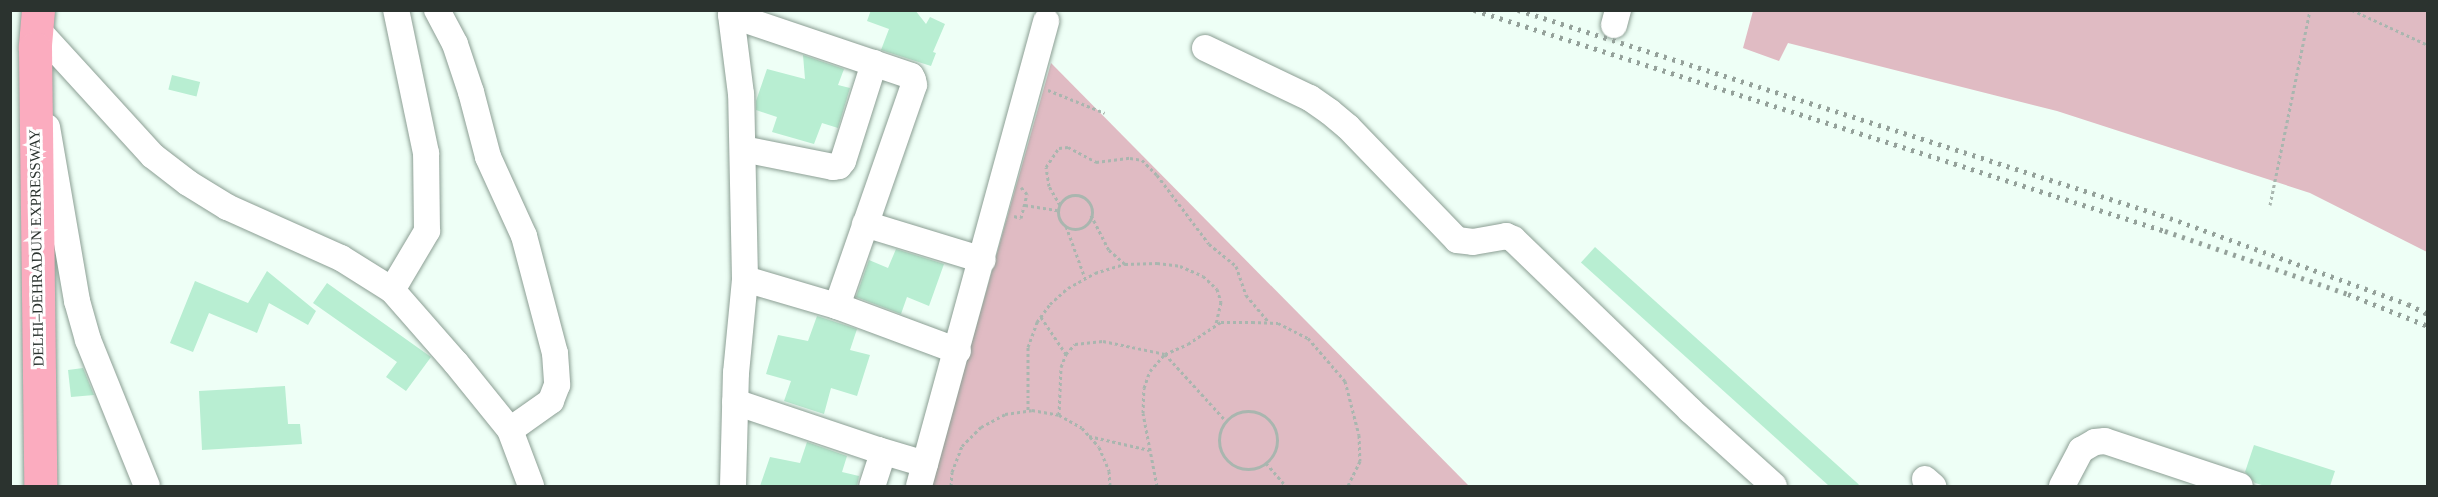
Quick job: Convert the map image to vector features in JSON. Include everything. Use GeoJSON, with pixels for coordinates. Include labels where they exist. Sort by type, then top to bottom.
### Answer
{"type":"FeatureCollection","features":[{"type":"Feature","properties":{"kind":"highway","name":"DELHI–DEHRADUN EXPRESSWAY"},"geometry":{"type":"LineString","coordinates":[[40,486],[42,29]]}},
{"type":"Feature","properties":{"kind":"street"},"geometry":{"type":"LineString","coordinates":[[392,290],[427,231],[426,153],[396,10]]}},
{"type":"Feature","properties":{"kind":"street"},"geometry":{"type":"LineString","coordinates":[[438,10],[455,44],[471,92],[488,157],[524,236],[555,352],[557,385],[552,401],[510,430]]}},
{"type":"Feature","properties":{"kind":"street"},"geometry":{"type":"LineString","coordinates":[[732,486],[735,402],[745,279],[741,94],[727,12],[911,76],[914,86],[837,306]]}},
{"type":"Feature","properties":{"kind":"street"},"geometry":{"type":"LineString","coordinates":[[735,402],[878,450],[922,475],[983,260],[1028,81],[1046,21]]}},
{"type":"Feature","properties":{"kind":"street"},"geometry":{"type":"LineString","coordinates":[[42,29],[153,156],[188,183],[228,207],[341,258],[392,290],[456,363],[510,430],[531,486]]}},
{"type":"Feature","properties":{"kind":"street"},"geometry":{"type":"LineString","coordinates":[[42,29],[43,105],[72,281],[88,340],[147,486]]}},
{"type":"Feature","properties":{"kind":"street"},"geometry":{"type":"LineString","coordinates":[[1205,48],[1310,98],[1330,112],[1348,127],[1457,240],[1473,242],[1506,236],[1513,239],[1690,410],[1774,486]]}},
{"type":"Feature","properties":{"kind":"street"},"geometry":{"type":"LineString","coordinates":[[743,149],[833,167],[839,166],[843,160],[874,63]]}},
{"type":"Feature","properties":{"kind":"street"},"geometry":{"type":"LineString","coordinates":[[865,224],[983,260]]}},
{"type":"Feature","properties":{"kind":"street"},"geometry":{"type":"LineString","coordinates":[[745,279],[837,306],[958,351]]}},
{"type":"Feature","properties":{"kind":"street"},"geometry":{"type":"LineString","coordinates":[[2062,486],[2081,450],[2095,441],[2105,441],[2240,486]]}},
{"type":"Feature","properties":{"kind":"street"},"geometry":{"type":"LineString","coordinates":[[872,486],[881,459],[878,450]]}},
{"type":"Feature","properties":{"kind":"path"},"geometry":{"type":"LineString","coordinates":[[2270,205],[2310,10]]}},
{"type":"Feature","properties":{"kind":"path"},"geometry":{"type":"LineString","coordinates":[[2352,10],[2427,45]]}},
{"type":"Feature","properties":{"kind":"path"},"geometry":{"type":"LineString","coordinates":[[1028,81],[1105,113]]}},
{"type":"Feature","properties":{"kind":"path"},"geometry":{"type":"LineString","coordinates":[[1060,205],[1049,186],[1046,167],[1059,148],[1068,147],[1096,162],[1131,158],[1142,160],[1157,175],[1209,244],[1236,266],[1246,295],[1269,322]]}},
{"type":"Feature","properties":{"kind":"path"},"geometry":{"type":"LineString","coordinates":[[1085,279],[1066,226],[1059,218],[1060,205],[1070,195],[1082,196],[1090,204],[1092,215],[1109,250],[1125,264]]}},
{"type":"Feature","properties":{"kind":"path"},"geometry":{"type":"LineString","coordinates":[[1025,205],[1058,210]]}},
{"type":"Feature","properties":{"kind":"path"},"geometry":{"type":"LineString","coordinates":[[1066,226],[1082,227],[1092,215]]}},
{"type":"Feature","properties":{"kind":"path"},"geometry":{"type":"LineString","coordinates":[[1028,410],[1028,347],[1041,317],[1068,288],[1085,279],[1125,264],[1157,263],[1180,266],[1203,276],[1217,289],[1221,302],[1216,325]]}},
{"type":"Feature","properties":{"kind":"path"},"geometry":{"type":"LineString","coordinates":[[1041,317],[1066,354]]}},
{"type":"Feature","properties":{"kind":"path"},"geometry":{"type":"LineString","coordinates":[[1157,486],[1143,413],[1144,388],[1150,371],[1165,354],[1188,344],[1221,322],[1278,322],[1308,338],[1345,381],[1359,435],[1360,461],[1348,486]]}},
{"type":"Feature","properties":{"kind":"path"},"geometry":{"type":"LineString","coordinates":[[1059,415],[1061,367],[1066,354],[1075,344],[1085,341],[1102,341],[1165,354],[1226,421]]}},
{"type":"Feature","properties":{"kind":"path"},"geometry":{"type":"LineString","coordinates":[[951,486],[952,472],[962,446],[981,427],[1005,414],[1028,410],[1059,415],[1082,428],[1099,447],[1109,471],[1110,486]]}},
{"type":"Feature","properties":{"kind":"path"},"geometry":{"type":"LineString","coordinates":[[1242,411],[1262,414],[1269,420],[1277,437],[1276,447],[1266,463],[1248,469],[1230,463],[1220,447],[1219,438],[1226,421],[1242,411]]}},
{"type":"Feature","properties":{"kind":"path"},"geometry":{"type":"LineString","coordinates":[[1089,436],[1149,450]]}},
{"type":"Feature","properties":{"kind":"path"},"geometry":{"type":"LineString","coordinates":[[1266,463],[1286,486]]}},
{"type":"Feature","properties":{"kind":"shaded area"},"geometry":{"type":"Polygon","coordinates":[[[1753,11],[2427,11],[2427,252],[2310,193],[2057,111],[1788,43],[1779,61],[1743,48],[1753,11]]]}},
{"type":"Feature","properties":{"kind":"shaded area"},"geometry":{"type":"Polygon","coordinates":[[[1051,63],[1469,486],[931,486],[1051,63]]]}},
{"type":"Feature","properties":{"kind":"building"},"geometry":{"type":"Polygon","coordinates":[[[871,10],[915,10],[926,24],[930,17],[945,24],[933,52],[936,53],[931,66],[881,50],[889,29],[867,21],[871,10]]]}},
{"type":"Feature","properties":{"kind":"building"},"geometry":{"type":"Polygon","coordinates":[[[803,55],[844,69],[838,85],[850,88],[838,128],[822,123],[814,144],[772,132],[777,117],[756,110],[756,101],[767,69],[805,79],[803,55]]]}},
{"type":"Feature","properties":{"kind":"building"},"geometry":{"type":"Polygon","coordinates":[[[172,75],[200,82],[197,97],[168,90],[172,75]]]}},
{"type":"Feature","properties":{"kind":"building"},"geometry":{"type":"Polygon","coordinates":[[[1595,247],[1859,485],[1829,486],[1581,263],[1595,247]]]}},
{"type":"Feature","properties":{"kind":"building"},"geometry":{"type":"Polygon","coordinates":[[[896,249],[944,264],[929,306],[907,297],[901,314],[856,297],[869,260],[888,268],[896,249]]]}},
{"type":"Feature","properties":{"kind":"building"},"geometry":{"type":"Polygon","coordinates":[[[267,271],[316,311],[308,325],[269,303],[257,333],[209,313],[193,352],[170,343],[195,281],[248,303],[267,271]]]}},
{"type":"Feature","properties":{"kind":"building"},"geometry":{"type":"Polygon","coordinates":[[[327,283],[431,357],[406,391],[386,377],[397,362],[313,303],[327,283]]]}},
{"type":"Feature","properties":{"kind":"building"},"geometry":{"type":"Polygon","coordinates":[[[817,316],[857,329],[850,350],[870,355],[857,396],[831,388],[824,414],[784,401],[791,381],[766,374],[778,335],[808,341],[817,316]]]}},
{"type":"Feature","properties":{"kind":"building"},"geometry":{"type":"Polygon","coordinates":[[[83,368],[94,395],[71,397],[68,370],[83,368]]]}},
{"type":"Feature","properties":{"kind":"building"},"geometry":{"type":"Polygon","coordinates":[[[285,386],[288,424],[300,424],[302,444],[202,450],[199,391],[285,386]]]}},
{"type":"Feature","properties":{"kind":"building"},"geometry":{"type":"Polygon","coordinates":[[[807,442],[847,456],[842,472],[859,476],[857,486],[760,486],[770,457],[800,463],[807,442]]]}},
{"type":"Feature","properties":{"kind":"building"},"geometry":{"type":"Polygon","coordinates":[[[2254,445],[2335,471],[2330,486],[2265,486],[2255,483],[2245,472],[2254,445]]]}},
{"type":"Feature","properties":{"kind":"railway"},"geometry":{"type":"LineString","coordinates":[[1474,10],[2165,231],[2348,294],[2428,326]]}},
{"type":"Feature","properties":{"kind":"railway"},"geometry":{"type":"LineString","coordinates":[[1518,10],[2170,218],[2408,304],[2428,314]]}}]}
